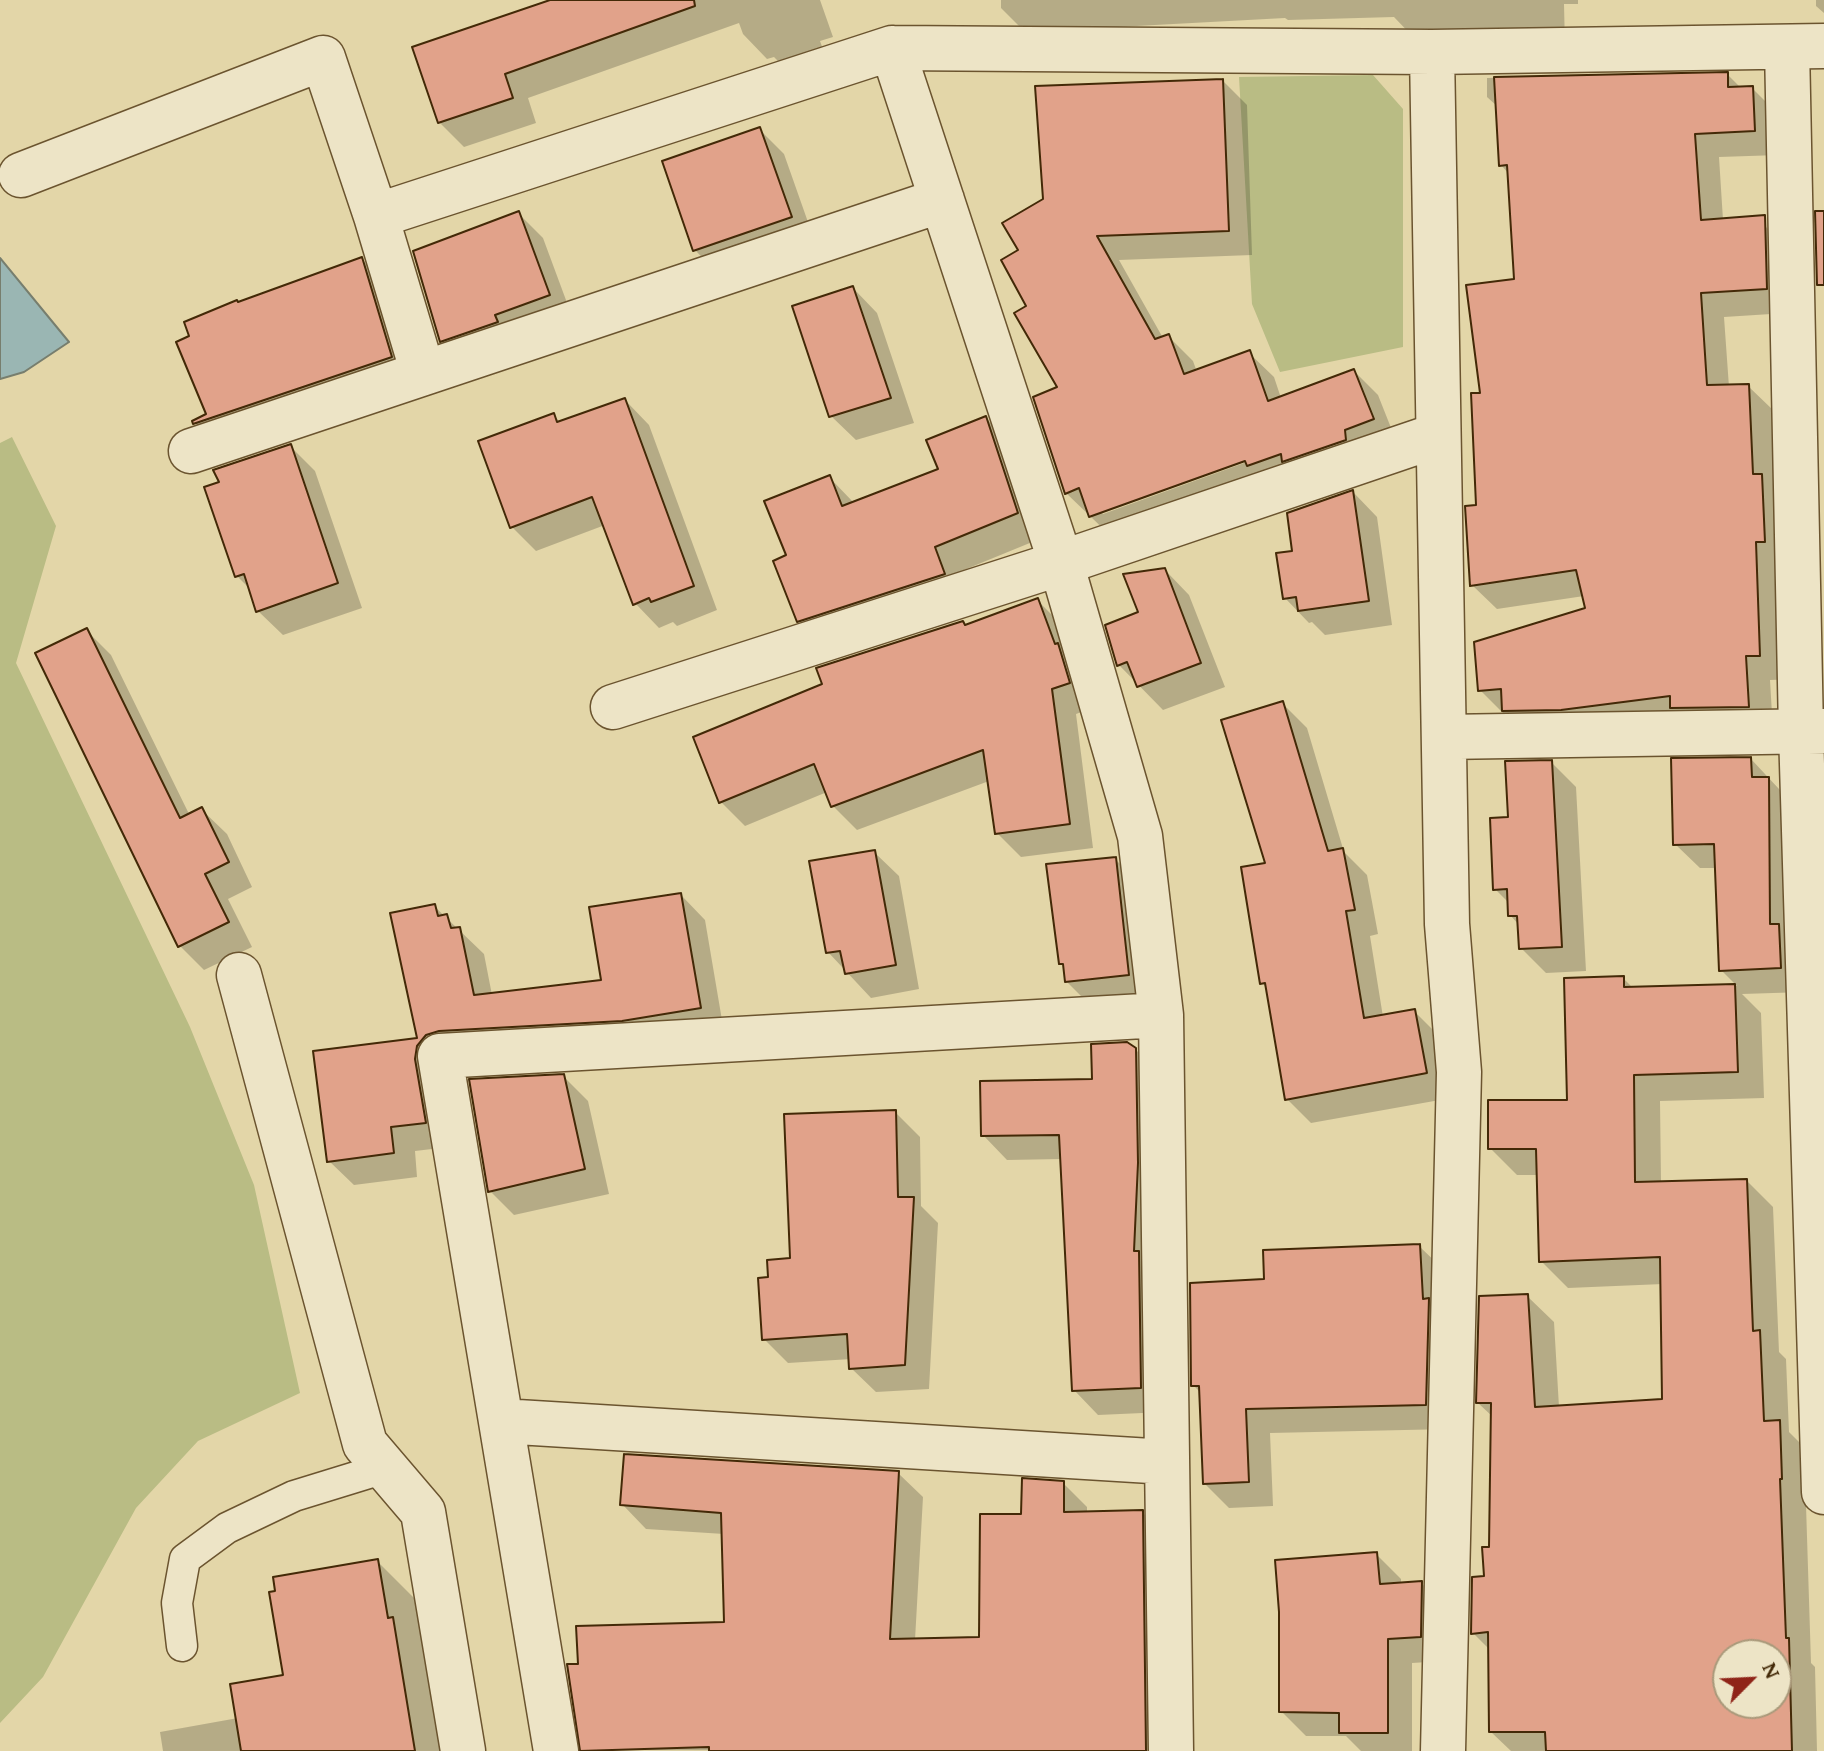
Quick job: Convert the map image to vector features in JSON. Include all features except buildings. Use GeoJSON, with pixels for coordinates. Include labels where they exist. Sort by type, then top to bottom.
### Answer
{"type":"FeatureCollection","features":[{"type":"Feature","properties":{"kind":"street"},"geometry":{"type":"LineString","coordinates":[[376,216],[892,48],[1432,52],[1806,46],[1812,731],[1824,1492]]}},
{"type":"Feature","properties":{"kind":"street"},"geometry":{"type":"LineString","coordinates":[[892,48],[1061,563],[1140,836],[1161,1015],[1171,1751]]}},
{"type":"Feature","properties":{"kind":"street"},"geometry":{"type":"LineString","coordinates":[[1432,52],[1447,924],[1459,1072],[1443,1751]]}},
{"type":"Feature","properties":{"kind":"street"},"geometry":{"type":"LineString","coordinates":[[21,175],[323,58],[376,216],[423,373]]}},
{"type":"Feature","properties":{"kind":"street"},"geometry":{"type":"LineString","coordinates":[[191,451],[942,200]]}},
{"type":"Feature","properties":{"kind":"street"},"geometry":{"type":"LineString","coordinates":[[613,707],[1061,563],[1438,435]]}},
{"type":"Feature","properties":{"kind":"street"},"geometry":{"type":"LineString","coordinates":[[1444,737],[1812,731]]}},
{"type":"Feature","properties":{"kind":"street"},"geometry":{"type":"LineString","coordinates":[[239,975],[365,1444],[423,1512],[463,1751]]}},
{"type":"Feature","properties":{"kind":"street"},"geometry":{"type":"LineString","coordinates":[[556,1751],[440,1056],[1161,1015]]}},
{"type":"Feature","properties":{"kind":"street"},"geometry":{"type":"LineString","coordinates":[[501,1421],[1167,1462]]}},
{"type":"Feature","properties":{"kind":"lane"},"geometry":{"type":"LineString","coordinates":[[182,1646],[177,1603],[185,1559],[227,1528],[294,1496],[385,1468]]}},
{"type":"Feature","properties":{"kind":"green space"},"geometry":{"type":"Polygon","coordinates":[[[1373,75],[1403,109],[1403,347],[1280,372],[1252,304],[1239,77],[1373,75]]]}},
{"type":"Feature","properties":{"kind":"green space"},"geometry":{"type":"Polygon","coordinates":[[[12,437],[56,526],[16,663],[190,1027],[254,1185],[300,1393],[198,1441],[136,1508],[43,1677],[0,1723],[0,443],[12,437]]]}},
{"type":"Feature","properties":{"kind":"water"},"geometry":{"type":"Polygon","coordinates":[[[0,258],[69,342],[24,372],[0,379],[0,258]]]}}]}
